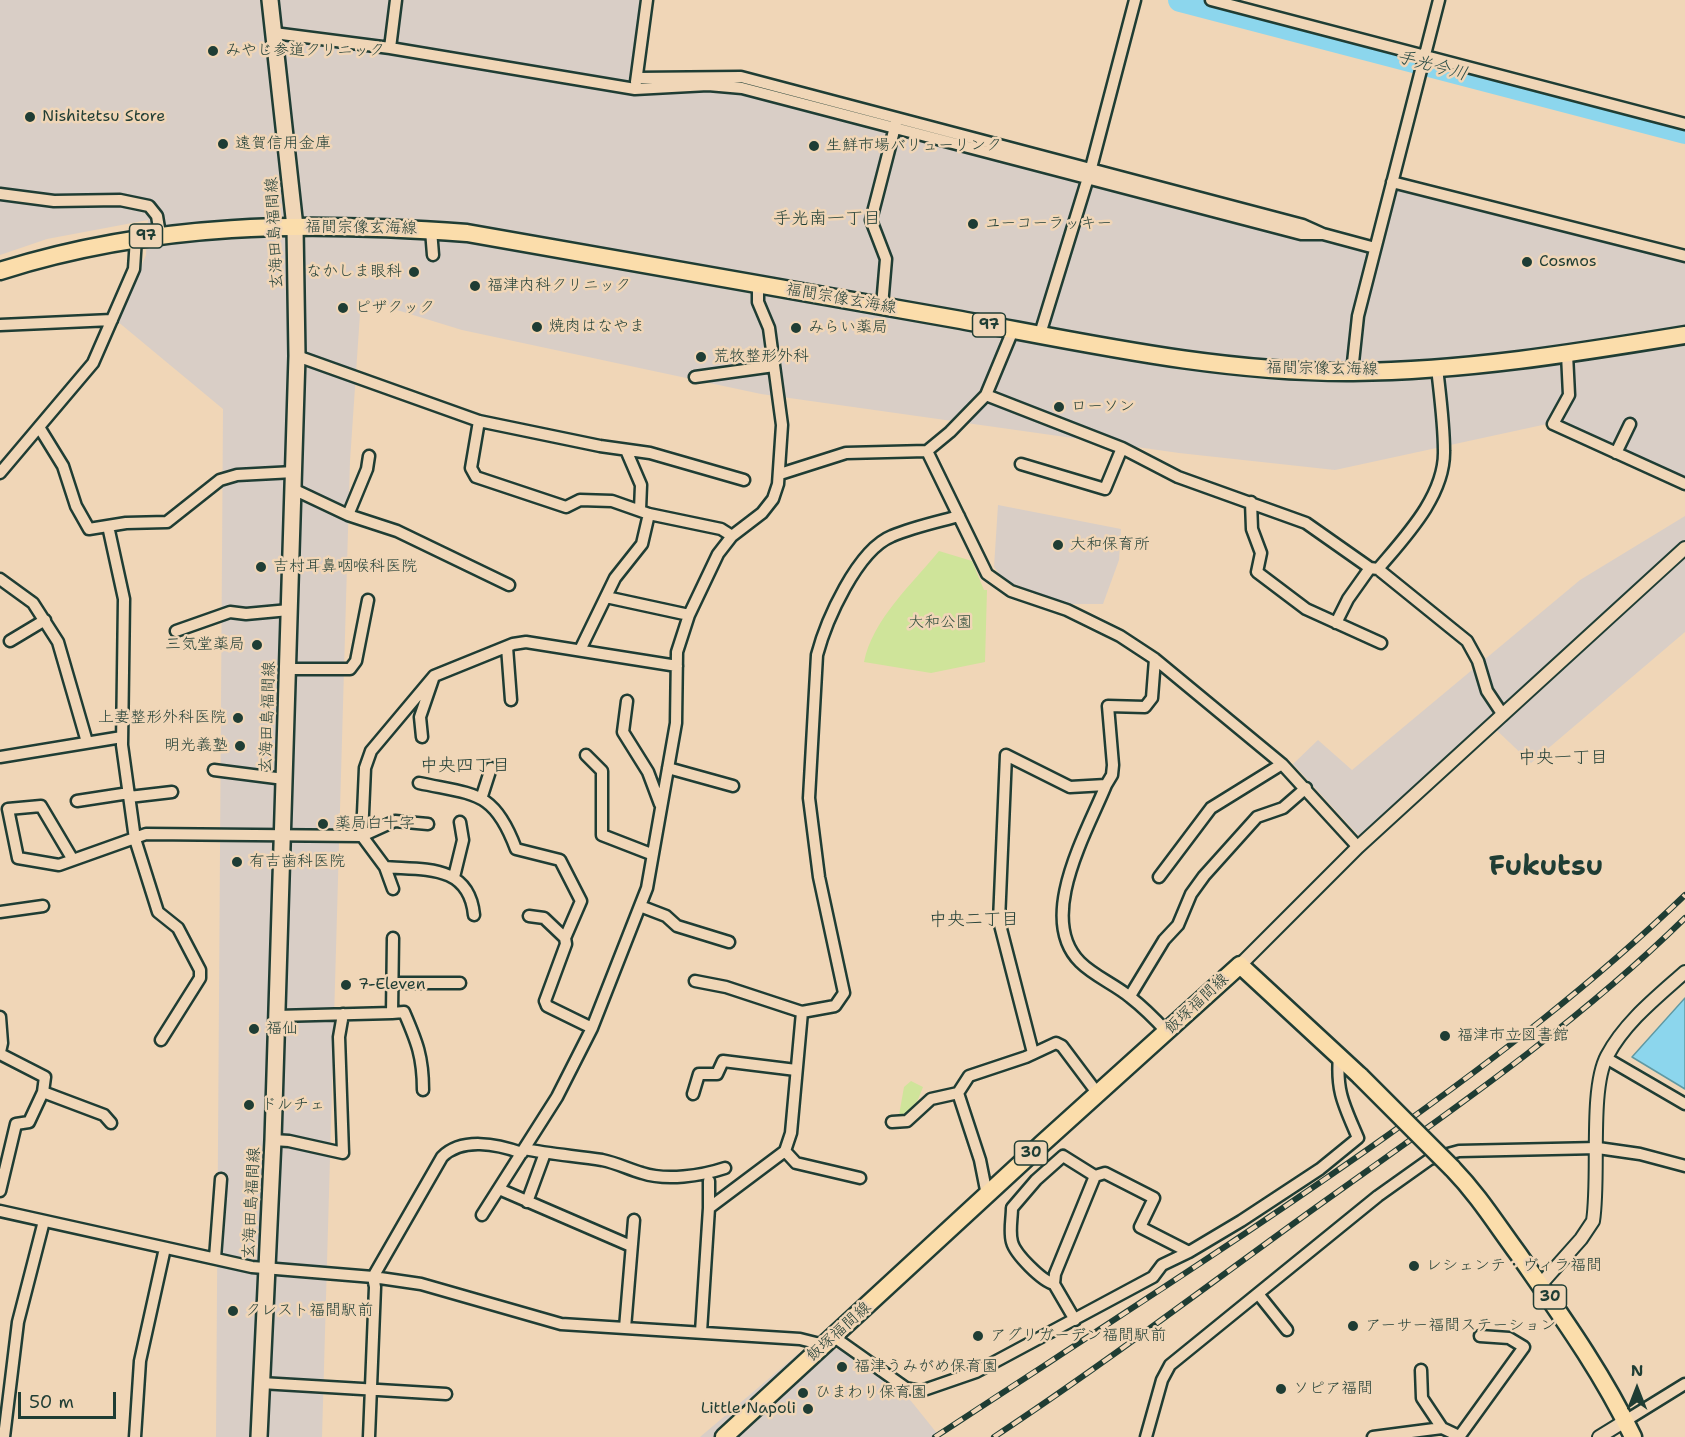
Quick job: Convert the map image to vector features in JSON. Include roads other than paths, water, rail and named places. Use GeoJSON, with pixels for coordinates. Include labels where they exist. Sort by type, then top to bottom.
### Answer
{"type":"FeatureCollection","features":[{"type":"Feature","properties":{"kind":"main road","name":"玄海田島福間線"},"geometry":{"type":"LineString","coordinates":[[259,1437],[273,1140],[297,356],[295,227],[270,0]]}},
{"type":"Feature","properties":{"kind":"main road","name":"福間宗像玄海線"},"geometry":{"type":"LineString","coordinates":[[0,271],[67,251],[160,234],[200,230],[295,227],[431,230],[467,233],[1013,330],[1244,367],[1352,372],[1437,368],[1567,354],[1685,334]]}},
{"type":"Feature","properties":{"kind":"main road","name":"飯塚福間線"},"geometry":{"type":"LineString","coordinates":[[724,1437],[1240,964],[1340,1056],[1479,1196],[1541,1284],[1601,1377],[1633,1437]]}},
{"type":"Feature","properties":{"kind":"street"},"geometry":{"type":"LineString","coordinates":[[390,48],[396,0]]}},
{"type":"Feature","properties":{"kind":"street"},"geometry":{"type":"LineString","coordinates":[[636,83],[647,0]]}},
{"type":"Feature","properties":{"kind":"street"},"geometry":{"type":"LineString","coordinates":[[1040,334],[1088,173],[1135,0]]}},
{"type":"Feature","properties":{"kind":"street"},"geometry":{"type":"LineString","coordinates":[[1211,0],[1423,61],[1685,124]]}},
{"type":"Feature","properties":{"kind":"street"},"geometry":{"type":"LineString","coordinates":[[1352,372],[1358,316],[1439,0]]}},
{"type":"Feature","properties":{"kind":"street"},"geometry":{"type":"LineString","coordinates":[[274,33],[636,83],[729,86],[800,98],[1208,205],[1303,225],[1323,234],[1375,248]]}},
{"type":"Feature","properties":{"kind":"street"},"geometry":{"type":"LineString","coordinates":[[882,306],[886,259],[871,220],[896,122]]}},
{"type":"Feature","properties":{"kind":"street"},"geometry":{"type":"LineString","coordinates":[[1392,182],[1685,256]]}},
{"type":"Feature","properties":{"kind":"street"},"geometry":{"type":"LineString","coordinates":[[0,194],[54,201],[120,200],[149,206],[157,216],[160,234]]}},
{"type":"Feature","properties":{"kind":"street"},"geometry":{"type":"LineString","coordinates":[[431,230],[432,255]]}},
{"type":"Feature","properties":{"kind":"street"},"geometry":{"type":"LineString","coordinates":[[0,473],[93,363],[134,268],[136,238]]}},
{"type":"Feature","properties":{"kind":"street"},"geometry":{"type":"LineString","coordinates":[[482,1215],[557,1097],[592,1028],[647,888],[651,854],[676,723],[677,652],[689,615],[718,554],[732,536],[762,513],[773,499],[780,474],[782,425],[769,328],[758,302],[758,284]]}},
{"type":"Feature","properties":{"kind":"street"},"geometry":{"type":"LineString","coordinates":[[0,325],[112,320]]}},
{"type":"Feature","properties":{"kind":"street"},"geometry":{"type":"LineString","coordinates":[[780,474],[846,453],[927,450],[950,432],[986,395],[1013,330]]}},
{"type":"Feature","properties":{"kind":"street"},"geometry":{"type":"LineString","coordinates":[[1567,354],[1569,395],[1553,424],[1685,484]]}},
{"type":"Feature","properties":{"kind":"street"},"geometry":{"type":"LineString","coordinates":[[297,356],[479,421],[650,453],[744,480]]}},
{"type":"Feature","properties":{"kind":"street"},"geometry":{"type":"LineString","coordinates":[[695,377],[774,366]]}},
{"type":"Feature","properties":{"kind":"street"},"geometry":{"type":"LineString","coordinates":[[1336,623],[1348,599],[1374,568],[1412,530],[1429,502],[1440,475],[1445,453],[1437,368]]}},
{"type":"Feature","properties":{"kind":"street"},"geometry":{"type":"LineString","coordinates":[[986,395],[1122,448],[1178,477],[1306,523],[1374,568],[1467,641],[1478,660],[1487,691],[1503,715]]}},
{"type":"Feature","properties":{"kind":"street"},"geometry":{"type":"LineString","coordinates":[[479,421],[471,468],[476,477],[566,507],[580,500],[594,499],[721,529],[732,536]]}},
{"type":"Feature","properties":{"kind":"street"},"geometry":{"type":"LineString","coordinates":[[1616,453],[1630,424]]}},
{"type":"Feature","properties":{"kind":"street"},"geometry":{"type":"LineString","coordinates":[[39,427],[63,466],[76,506],[89,529],[167,522],[220,480],[237,475],[294,472]]}},
{"type":"Feature","properties":{"kind":"street"},"geometry":{"type":"LineString","coordinates":[[1021,464],[1105,489],[1122,448]]}},
{"type":"Feature","properties":{"kind":"street"},"geometry":{"type":"LineString","coordinates":[[580,650],[615,578],[642,544],[645,512],[641,485],[626,450]]}},
{"type":"Feature","properties":{"kind":"street"},"geometry":{"type":"LineString","coordinates":[[927,450],[987,574],[1011,591],[1067,610],[1120,636],[1155,659],[1282,764],[1358,847]]}},
{"type":"Feature","properties":{"kind":"street"},"geometry":{"type":"LineString","coordinates":[[348,515],[367,469],[369,456]]}},
{"type":"Feature","properties":{"kind":"street"},"geometry":{"type":"LineString","coordinates":[[293,489],[348,515],[397,531],[509,585]]}},
{"type":"Feature","properties":{"kind":"street"},"geometry":{"type":"LineString","coordinates":[[1251,502],[1252,529],[1261,553],[1257,572],[1306,609],[1381,643]]}},
{"type":"Feature","properties":{"kind":"street"},"geometry":{"type":"LineString","coordinates":[[695,981],[726,987],[802,1012],[835,1006],[844,993],[819,877],[809,798],[817,655],[822,635],[859,565],[875,548],[890,537],[959,516]]}},
{"type":"Feature","properties":{"kind":"street"},"geometry":{"type":"LineString","coordinates":[[108,526],[124,599],[122,736],[135,839],[158,912],[177,928],[200,970],[200,978],[161,1040]]}},
{"type":"Feature","properties":{"kind":"street"},"geometry":{"type":"LineString","coordinates":[[1240,964],[1358,847],[1685,548]]}},
{"type":"Feature","properties":{"kind":"street"},"geometry":{"type":"LineString","coordinates":[[0,579],[33,603],[58,642],[87,742]]}},
{"type":"Feature","properties":{"kind":"street"},"geometry":{"type":"LineString","coordinates":[[606,597],[689,615]]}},
{"type":"Feature","properties":{"kind":"street"},"geometry":{"type":"LineString","coordinates":[[287,669],[350,669],[356,660],[368,600]]}},
{"type":"Feature","properties":{"kind":"street"},"geometry":{"type":"LineString","coordinates":[[176,631],[230,612],[246,614],[289,610]]}},
{"type":"Feature","properties":{"kind":"street"},"geometry":{"type":"LineString","coordinates":[[10,641],[45,620]]}},
{"type":"Feature","properties":{"kind":"street"},"geometry":{"type":"LineString","coordinates":[[393,888],[385,867],[362,836],[365,768],[371,752],[434,676],[507,647],[526,642],[677,666]]}},
{"type":"Feature","properties":{"kind":"street"},"geometry":{"type":"LineString","coordinates":[[507,647],[511,700]]}},
{"type":"Feature","properties":{"kind":"street"},"geometry":{"type":"LineString","coordinates":[[1155,659],[1152,698],[1145,707],[1108,706],[1112,775],[1066,880],[1063,920],[1065,938],[1080,962],[1130,996],[1167,1032]]}},
{"type":"Feature","properties":{"kind":"street"},"geometry":{"type":"LineString","coordinates":[[422,737],[420,717],[434,676]]}},
{"type":"Feature","properties":{"kind":"street"},"geometry":{"type":"LineString","coordinates":[[627,701],[623,732],[648,772],[660,804]]}},
{"type":"Feature","properties":{"kind":"street"},"geometry":{"type":"LineString","coordinates":[[0,757],[122,736]]}},
{"type":"Feature","properties":{"kind":"street"},"geometry":{"type":"LineString","coordinates":[[586,755],[602,771],[602,835],[651,854]]}},
{"type":"Feature","properties":{"kind":"street"},"geometry":{"type":"LineString","coordinates":[[1033,1053],[999,921],[1006,755],[1070,787],[1106,785]]}},
{"type":"Feature","properties":{"kind":"street"},"geometry":{"type":"LineString","coordinates":[[1159,878],[1211,808],[1282,764]]}},
{"type":"Feature","properties":{"kind":"street"},"geometry":{"type":"LineString","coordinates":[[482,796],[491,768]]}},
{"type":"Feature","properties":{"kind":"street"},"geometry":{"type":"LineString","coordinates":[[668,768],[733,786]]}},
{"type":"Feature","properties":{"kind":"street"},"geometry":{"type":"LineString","coordinates":[[214,770],[284,779]]}},
{"type":"Feature","properties":{"kind":"street"},"geometry":{"type":"LineString","coordinates":[[419,783],[482,796],[507,824],[516,849],[560,860],[581,901],[565,938],[566,949],[545,1001],[547,1006],[592,1028]]}},
{"type":"Feature","properties":{"kind":"street"},"geometry":{"type":"LineString","coordinates":[[1130,996],[1164,940],[1178,925],[1191,894],[1217,860],[1257,817],[1283,807],[1306,788]]}},
{"type":"Feature","properties":{"kind":"street"},"geometry":{"type":"LineString","coordinates":[[76,801],[172,792]]}},
{"type":"Feature","properties":{"kind":"street"},"geometry":{"type":"LineString","coordinates":[[73,860],[41,806],[8,809],[18,858],[59,865],[146,834],[362,836],[395,821],[428,824]]}},
{"type":"Feature","properties":{"kind":"street"},"geometry":{"type":"LineString","coordinates":[[454,877],[463,840],[463,828],[460,822]]}},
{"type":"Feature","properties":{"kind":"street"},"geometry":{"type":"LineString","coordinates":[[385,867],[440,871],[454,877],[471,898],[474,915]]}},
{"type":"Feature","properties":{"kind":"street"},"geometry":{"type":"LineString","coordinates":[[0,912],[43,906]]}},
{"type":"Feature","properties":{"kind":"street"},"geometry":{"type":"LineString","coordinates":[[640,906],[666,916],[677,926],[729,942]]}},
{"type":"Feature","properties":{"kind":"street"},"geometry":{"type":"LineString","coordinates":[[529,916],[544,918],[565,938]]}},
{"type":"Feature","properties":{"kind":"street"},"geometry":{"type":"LineString","coordinates":[[392,1012],[393,938]]}},
{"type":"Feature","properties":{"kind":"street"},"geometry":{"type":"LineString","coordinates":[[1541,1284],[1581,1239],[1593,1221],[1599,1085],[1606,1058],[1621,1033],[1685,972]]}},
{"type":"Feature","properties":{"kind":"street"},"geometry":{"type":"LineString","coordinates":[[392,983],[460,983]]}},
{"type":"Feature","properties":{"kind":"street"},"geometry":{"type":"LineString","coordinates":[[277,1016],[404,1012],[423,1058],[423,1090]]}},
{"type":"Feature","properties":{"kind":"street"},"geometry":{"type":"LineString","coordinates":[[709,1208],[785,1151],[791,1133],[802,1012]]}},
{"type":"Feature","properties":{"kind":"street"},"geometry":{"type":"LineString","coordinates":[[273,1140],[289,1141],[343,1154],[339,1037],[343,1014]]}},
{"type":"Feature","properties":{"kind":"street"},"geometry":{"type":"LineString","coordinates":[[0,1017],[2,1043],[0,1053],[45,1077],[43,1092],[29,1122],[16,1124],[0,1191]]}},
{"type":"Feature","properties":{"kind":"street"},"geometry":{"type":"LineString","coordinates":[[892,1122],[907,1121],[931,1099],[958,1093],[969,1076],[1056,1043],[1062,1046],[1098,1094]]}},
{"type":"Feature","properties":{"kind":"street"},"geometry":{"type":"LineString","coordinates":[[0,1211],[267,1269],[373,1277],[443,1289],[499,1308],[561,1324],[829,1341],[906,1388],[921,1391],[976,1372],[1075,1320],[1152,1277],[1162,1265],[1189,1252],[1320,1169],[1358,1138],[1340,1096],[1337,1081],[1340,1056]]}},
{"type":"Feature","properties":{"kind":"street"},"geometry":{"type":"LineString","coordinates":[[1606,1058],[1685,1104]]}},
{"type":"Feature","properties":{"kind":"street"},"geometry":{"type":"LineString","coordinates":[[693,1094],[699,1074],[717,1074],[723,1061],[796,1070]]}},
{"type":"Feature","properties":{"kind":"street"},"geometry":{"type":"LineString","coordinates":[[43,1092],[104,1115],[111,1123]]}},
{"type":"Feature","properties":{"kind":"street"},"geometry":{"type":"LineString","coordinates":[[958,1093],[980,1160],[987,1195]]}},
{"type":"Feature","properties":{"kind":"street"},"geometry":{"type":"LineString","coordinates":[[369,1437],[375,1287],[373,1277],[442,1157],[452,1148],[466,1144],[505,1147],[602,1160],[626,1165],[642,1173],[661,1175],[714,1172],[725,1168]]}},
{"type":"Feature","properties":{"kind":"street"},"geometry":{"type":"LineString","coordinates":[[1146,1437],[1162,1380],[1170,1365],[1378,1196],[1430,1159],[1459,1152],[1598,1148],[1640,1154],[1685,1166]]}},
{"type":"Feature","properties":{"kind":"street"},"geometry":{"type":"LineString","coordinates":[[785,1151],[796,1163],[860,1178]]}},
{"type":"Feature","properties":{"kind":"street"},"geometry":{"type":"LineString","coordinates":[[527,1202],[545,1153]]}},
{"type":"Feature","properties":{"kind":"street"},"geometry":{"type":"LineString","coordinates":[[1054,1284],[1048,1282],[1030,1267],[1012,1242],[1012,1208],[1036,1180],[1063,1156],[1095,1176],[1105,1173],[1154,1198],[1140,1227],[1189,1252]]}},
{"type":"Feature","properties":{"kind":"street"},"geometry":{"type":"LineString","coordinates":[[1075,1320],[1054,1284],[1055,1274],[1095,1176]]}},
{"type":"Feature","properties":{"kind":"street"},"geometry":{"type":"LineString","coordinates":[[214,1258],[220,1179]]}},
{"type":"Feature","properties":{"kind":"street"},"geometry":{"type":"LineString","coordinates":[[701,1332],[709,1181]]}},
{"type":"Feature","properties":{"kind":"street"},"geometry":{"type":"LineString","coordinates":[[499,1189],[631,1246]]}},
{"type":"Feature","properties":{"kind":"street"},"geometry":{"type":"LineString","coordinates":[[625,1328],[634,1220]]}},
{"type":"Feature","properties":{"kind":"street"},"geometry":{"type":"LineString","coordinates":[[4,1437],[4,1407],[18,1322],[44,1221]]}},
{"type":"Feature","properties":{"kind":"street"},"geometry":{"type":"LineString","coordinates":[[135,1437],[140,1361],[165,1248]]}},
{"type":"Feature","properties":{"kind":"street"},"geometry":{"type":"LineString","coordinates":[[1259,1295],[1287,1330]]}},
{"type":"Feature","properties":{"kind":"street"},"geometry":{"type":"LineString","coordinates":[[1420,1370],[1422,1398],[1442,1428],[1459,1437],[1524,1347],[1509,1338],[1480,1336]]}},
{"type":"Feature","properties":{"kind":"street"},"geometry":{"type":"LineString","coordinates":[[261,1383],[446,1394]]}},
{"type":"Feature","properties":{"kind":"street"},"geometry":{"type":"LineString","coordinates":[[1599,1437],[1685,1384]]}},
{"type":"Feature","properties":{"kind":"street"},"geometry":{"type":"LineString","coordinates":[[1373,1437],[1442,1428]]}},
{"type":"Feature","properties":{"kind":"water"},"geometry":{"type":"Polygon","coordinates":[[[1685,998],[1685,1089],[1632,1057],[1685,998]]]}},
{"type":"Feature","properties":{"kind":"waterway","name":"手光今川"},"geometry":{"type":"LineString","coordinates":[[1180,0],[1685,132]]}},
{"type":"Feature","properties":{"kind":"railway"},"geometry":{"type":"LineString","coordinates":[[935,1437],[1220,1250],[1427,1107],[1504,1050],[1615,960],[1685,895]]}},
{"type":"Feature","properties":{"kind":"railway"},"geometry":{"type":"LineString","coordinates":[[994,1437],[1115,1353],[1506,1070],[1598,997],[1685,918]]}},
{"type":"Feature","properties":{"kind":"place","name":"みやじ参道クリニック"},"geometry":{"type":"Point","coordinates":[213,51]}},
{"type":"Feature","properties":{"kind":"place","name":"Nishitetsu Store"},"geometry":{"type":"Point","coordinates":[30,117]}},
{"type":"Feature","properties":{"kind":"place","name":"遠賀信用金庫"},"geometry":{"type":"Point","coordinates":[223,144]}},
{"type":"Feature","properties":{"kind":"place","name":"生鮮市場バリューリンク"},"geometry":{"type":"Point","coordinates":[814,146]}},
{"type":"Feature","properties":{"kind":"place","name":"ユーコーラッキー"},"geometry":{"type":"Point","coordinates":[973,224]}},
{"type":"Feature","properties":{"kind":"place","name":"Cosmos"},"geometry":{"type":"Point","coordinates":[1527,262]}},
{"type":"Feature","properties":{"kind":"place","name":"なかしま眼科"},"geometry":{"type":"Point","coordinates":[414,272]}},
{"type":"Feature","properties":{"kind":"place","name":"福津内科クリニック"},"geometry":{"type":"Point","coordinates":[475,286]}},
{"type":"Feature","properties":{"kind":"place","name":"ピザクック"},"geometry":{"type":"Point","coordinates":[343,308]}},
{"type":"Feature","properties":{"kind":"place","name":"焼肉はなやま"},"geometry":{"type":"Point","coordinates":[537,327]}},
{"type":"Feature","properties":{"kind":"place","name":"みらい薬局"},"geometry":{"type":"Point","coordinates":[796,328]}},
{"type":"Feature","properties":{"kind":"place","name":"荒牧整形外科"},"geometry":{"type":"Point","coordinates":[701,357]}},
{"type":"Feature","properties":{"kind":"place","name":"ローソン"},"geometry":{"type":"Point","coordinates":[1059,407]}},
{"type":"Feature","properties":{"kind":"place","name":"大和保育所"},"geometry":{"type":"Point","coordinates":[1058,545]}},
{"type":"Feature","properties":{"kind":"place","name":"吉村耳鼻咽喉科医院"},"geometry":{"type":"Point","coordinates":[261,567]}},
{"type":"Feature","properties":{"kind":"place","name":"三気堂薬局"},"geometry":{"type":"Point","coordinates":[257,645]}},
{"type":"Feature","properties":{"kind":"place","name":"上妻整形外科医院"},"geometry":{"type":"Point","coordinates":[238,718]}},
{"type":"Feature","properties":{"kind":"place","name":"明光義塾"},"geometry":{"type":"Point","coordinates":[240,746]}},
{"type":"Feature","properties":{"kind":"place","name":"薬局白十字"},"geometry":{"type":"Point","coordinates":[323,824]}},
{"type":"Feature","properties":{"kind":"place","name":"有吉歯科医院"},"geometry":{"type":"Point","coordinates":[237,862]}},
{"type":"Feature","properties":{"kind":"place","name":"7-Eleven"},"geometry":{"type":"Point","coordinates":[346,985]}},
{"type":"Feature","properties":{"kind":"place","name":"福仙"},"geometry":{"type":"Point","coordinates":[254,1029]}},
{"type":"Feature","properties":{"kind":"place","name":"福津市立図書館"},"geometry":{"type":"Point","coordinates":[1445,1036]}},
{"type":"Feature","properties":{"kind":"place","name":"ドルチェ"},"geometry":{"type":"Point","coordinates":[249,1105]}},
{"type":"Feature","properties":{"kind":"place","name":"レシェンテ・ヴィラ福間"},"geometry":{"type":"Point","coordinates":[1414,1266]}},
{"type":"Feature","properties":{"kind":"place","name":"クレスト福間駅前"},"geometry":{"type":"Point","coordinates":[233,1311]}},
{"type":"Feature","properties":{"kind":"place","name":"アーサー福間ステーション"},"geometry":{"type":"Point","coordinates":[1353,1326]}},
{"type":"Feature","properties":{"kind":"place","name":"アグリガーデン福間駅前"},"geometry":{"type":"Point","coordinates":[978,1336]}},
{"type":"Feature","properties":{"kind":"place","name":"福津うみがめ保育園"},"geometry":{"type":"Point","coordinates":[842,1367]}},
{"type":"Feature","properties":{"kind":"place","name":"ソピア福間"},"geometry":{"type":"Point","coordinates":[1281,1389]}},
{"type":"Feature","properties":{"kind":"place","name":"ひまわり保育園"},"geometry":{"type":"Point","coordinates":[803,1393]}},
{"type":"Feature","properties":{"kind":"place","name":"Little Napoli"},"geometry":{"type":"Point","coordinates":[808,1409]}},
{"type":"Feature","properties":{"kind":"district","name":"手光南一丁目"},"geometry":{"type":"Point","coordinates":[827,219]}},
{"type":"Feature","properties":{"kind":"district","name":"中央一丁目"},"geometry":{"type":"Point","coordinates":[1563,758]}},
{"type":"Feature","properties":{"kind":"district","name":"中央四丁目"},"geometry":{"type":"Point","coordinates":[465,766]}},
{"type":"Feature","properties":{"kind":"district","name":"Fukutsu"},"geometry":{"type":"Point","coordinates":[1546,868]}},
{"type":"Feature","properties":{"kind":"district","name":"中央二丁目"},"geometry":{"type":"Point","coordinates":[974,920]}},
{"type":"Feature","properties":{"kind":"park label","name":"大和公園"},"geometry":{"type":"Point","coordinates":[940,623]}}]}
